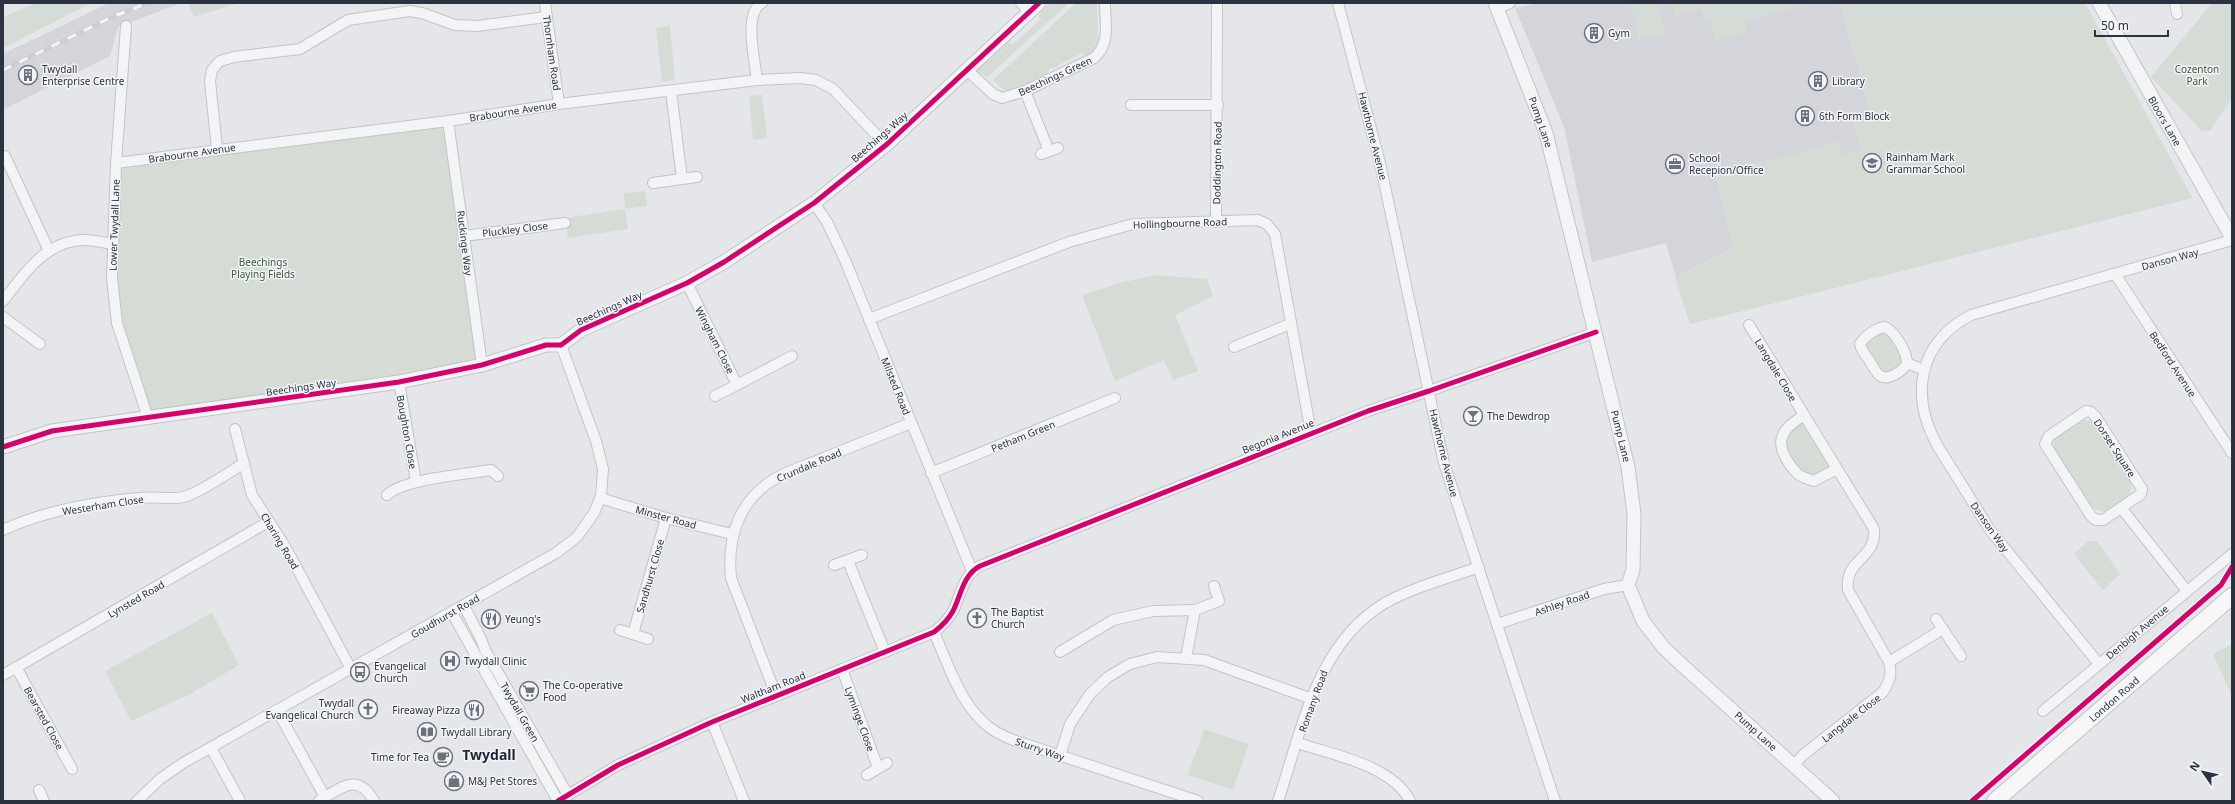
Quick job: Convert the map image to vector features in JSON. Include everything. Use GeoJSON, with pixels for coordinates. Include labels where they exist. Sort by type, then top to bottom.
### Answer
{"type":"FeatureCollection","features":[{"type":"Feature","properties":{"kind":"main road","name":"London Road"},"geometry":{"type":"LineString","coordinates":[[1995,801],[2232,596]]}},
{"type":"Feature","properties":{"kind":"street","name":"Thornham Road"},"geometry":{"type":"LineString","coordinates":[[545,3],[559,104]]}},
{"type":"Feature","properties":{"kind":"street"},"geometry":{"type":"LineString","coordinates":[[756,80],[751,25],[753,12],[762,3]]}},
{"type":"Feature","properties":{"kind":"street","name":"Beechings Green"},"geometry":{"type":"LineString","coordinates":[[967,70],[992,94],[1002,98],[1025,91],[1094,58],[1102,50],[1106,40],[1105,3]]}},
{"type":"Feature","properties":{"kind":"street","name":"Doddington Road"},"geometry":{"type":"LineString","coordinates":[[1216,222],[1218,105],[1217,3]]}},
{"type":"Feature","properties":{"kind":"street","name":"Hawthorne Avenue"},"geometry":{"type":"LineString","coordinates":[[1338,3],[1380,163],[1444,463],[1555,801]]}},
{"type":"Feature","properties":{"kind":"street"},"geometry":{"type":"LineString","coordinates":[[1496,6],[1510,3]]}},
{"type":"Feature","properties":{"kind":"street","name":"Bloors Lane"},"geometry":{"type":"LineString","coordinates":[[2099,3],[2232,239]]}},
{"type":"Feature","properties":{"kind":"street"},"geometry":{"type":"LineString","coordinates":[[2175,3],[2177,14]]}},
{"type":"Feature","properties":{"kind":"street","name":"Beechings Way"},"geometry":{"type":"LineString","coordinates":[[3,447],[52,431],[399,382],[482,365],[546,345],[561,345],[581,330],[687,283],[724,262],[814,203],[886,145],[967,70],[1030,6]]}},
{"type":"Feature","properties":{"kind":"street","name":"Pump Lane"},"geometry":{"type":"LineString","coordinates":[[1496,6],[1546,133],[1596,332],[1633,489],[1633,565],[1628,585],[1643,621],[1663,647],[1832,801]]}},
{"type":"Feature","properties":{"kind":"street"},"geometry":{"type":"LineString","coordinates":[[217,149],[210,81],[212,70],[220,61],[234,57],[300,49],[348,20],[410,11],[422,13],[456,25],[477,26],[546,17]]}},
{"type":"Feature","properties":{"kind":"street","name":"Lower Twydall Lane"},"geometry":{"type":"LineString","coordinates":[[126,26],[116,163],[112,278],[117,323],[148,418]]}},
{"type":"Feature","properties":{"kind":"street","name":"Brabourne Avenue"},"geometry":{"type":"LineString","coordinates":[[116,163],[217,149],[448,121],[559,104],[671,92],[756,80],[800,78],[821,83],[833,89],[845,99],[886,145]]}},
{"type":"Feature","properties":{"kind":"street"},"geometry":{"type":"LineString","coordinates":[[1025,91],[1049,151]]}},
{"type":"Feature","properties":{"kind":"street"},"geometry":{"type":"LineString","coordinates":[[671,92],[682,179]]}},
{"type":"Feature","properties":{"kind":"street"},"geometry":{"type":"LineString","coordinates":[[1130,105],[1218,105]]}},
{"type":"Feature","properties":{"kind":"street","name":"Ruckinge Way"},"geometry":{"type":"LineString","coordinates":[[448,121],[482,365]]}},
{"type":"Feature","properties":{"kind":"street"},"geometry":{"type":"LineString","coordinates":[[5,156],[49,251]]}},
{"type":"Feature","properties":{"kind":"street"},"geometry":{"type":"LineString","coordinates":[[653,183],[697,177]]}},
{"type":"Feature","properties":{"kind":"street","name":"Milsted Road"},"geometry":{"type":"LineString","coordinates":[[814,203],[837,242],[972,571]]}},
{"type":"Feature","properties":{"kind":"street","name":"Hollingbourne Road"},"geometry":{"type":"LineString","coordinates":[[869,319],[1069,242],[1133,224],[1258,220],[1267,224],[1275,234],[1290,324],[1311,433]]}},
{"type":"Feature","properties":{"kind":"street","name":"Pluckley Close"},"geometry":{"type":"LineString","coordinates":[[464,236],[566,223]]}},
{"type":"Feature","properties":{"kind":"street","name":"Danson Way"},"geometry":{"type":"LineString","coordinates":[[2099,664],[1990,530],[1941,451],[1929,430],[1922,408],[1921,383],[1924,370],[1942,337],[1959,321],[1971,315],[2232,239]]}},
{"type":"Feature","properties":{"kind":"street"},"geometry":{"type":"LineString","coordinates":[[3,301],[22,277],[49,251],[61,245],[84,240],[113,244]]}},
{"type":"Feature","properties":{"kind":"street","name":"Bedford Avenue"},"geometry":{"type":"LineString","coordinates":[[2115,274],[2232,453]]}},
{"type":"Feature","properties":{"kind":"street","name":"Wingham Close"},"geometry":{"type":"LineString","coordinates":[[687,283],[737,385],[792,356]]}},
{"type":"Feature","properties":{"kind":"street"},"geometry":{"type":"LineString","coordinates":[[3,317],[40,344]]}},
{"type":"Feature","properties":{"kind":"street"},"geometry":{"type":"LineString","coordinates":[[1234,347],[1290,324]]}},
{"type":"Feature","properties":{"kind":"street","name":"Langdale Close"},"geometry":{"type":"LineString","coordinates":[[1749,325],[1874,528],[1872,545],[1850,569],[1847,581],[1848,590],[1889,662],[1890,681],[1883,692],[1803,755],[1794,765]]}},
{"type":"Feature","properties":{"kind":"street"},"geometry":{"type":"LineString","coordinates":[[1885,327],[1895,337],[1907,357],[1908,363],[1889,378],[1882,378],[1876,372],[1860,344],[1866,336],[1879,328],[1885,327]]}},
{"type":"Feature","properties":{"kind":"street","name":"Begonia Avenue"},"geometry":{"type":"LineString","coordinates":[[972,571],[980,566],[1368,411],[1429,392],[1596,332]]}},
{"type":"Feature","properties":{"kind":"street","name":"Goudhurst Road"},"geometry":{"type":"LineString","coordinates":[[137,801],[160,779],[183,763],[452,613],[569,544],[589,522],[600,498],[602,476],[601,458],[561,345]]}},
{"type":"Feature","properties":{"kind":"street"},"geometry":{"type":"LineString","coordinates":[[1908,363],[1924,370]]}},
{"type":"Feature","properties":{"kind":"street","name":"Boughton Close"},"geometry":{"type":"LineString","coordinates":[[399,382],[416,482]]}},
{"type":"Feature","properties":{"kind":"street"},"geometry":{"type":"LineString","coordinates":[[715,396],[737,385]]}},
{"type":"Feature","properties":{"kind":"street","name":"Petham Green"},"geometry":{"type":"LineString","coordinates":[[931,473],[1115,398]]}},
{"type":"Feature","properties":{"kind":"street","name":"Dorset Square"},"geometry":{"type":"LineString","coordinates":[[2086,411],[2091,412],[2096,417],[2142,489],[2141,494],[2122,509],[2103,520],[2093,518],[2045,444],[2049,436],[2086,411]]}},
{"type":"Feature","properties":{"kind":"street"},"geometry":{"type":"LineString","coordinates":[[1804,415],[1789,426],[1782,436],[1780,446],[1790,466],[1800,476],[1814,481],[1837,469]]}},
{"type":"Feature","properties":{"kind":"street","name":"Crundale Road"},"geometry":{"type":"LineString","coordinates":[[776,695],[731,578],[729,558],[732,534],[741,513],[757,493],[777,477],[911,423]]}},
{"type":"Feature","properties":{"kind":"street","name":"Charing Road"},"geometry":{"type":"LineString","coordinates":[[235,429],[252,495],[286,548],[351,669]]}},
{"type":"Feature","properties":{"kind":"street","name":"Westerham Close"},"geometry":{"type":"LineString","coordinates":[[3,530],[18,523],[52,513],[103,503],[140,498],[183,497],[244,463]]}},
{"type":"Feature","properties":{"kind":"street","name":"Boughton Close"},"geometry":{"type":"LineString","coordinates":[[387,495],[392,489],[416,482],[491,470],[498,476]]}},
{"type":"Feature","properties":{"kind":"street","name":"Minster Road"},"geometry":{"type":"LineString","coordinates":[[600,498],[666,518],[732,534]]}},
{"type":"Feature","properties":{"kind":"street"},"geometry":{"type":"LineString","coordinates":[[2122,509],[2187,591]]}},
{"type":"Feature","properties":{"kind":"street","name":"Sandhurst Close"},"geometry":{"type":"LineString","coordinates":[[633,634],[666,518]]}},
{"type":"Feature","properties":{"kind":"street","name":"Lynsted Road"},"geometry":{"type":"LineString","coordinates":[[3,675],[268,522]]}},
{"type":"Feature","properties":{"kind":"street","name":"Denbigh Avenue"},"geometry":{"type":"LineString","coordinates":[[2043,711],[2232,554]]}},
{"type":"Feature","properties":{"kind":"street"},"geometry":{"type":"LineString","coordinates":[[834,565],[862,555]]}},
{"type":"Feature","properties":{"kind":"street"},"geometry":{"type":"LineString","coordinates":[[848,560],[885,652]]}},
{"type":"Feature","properties":{"kind":"street","name":"Romany Road"},"geometry":{"type":"LineString","coordinates":[[1278,801],[1312,699],[1330,658],[1347,635],[1367,616],[1398,597],[1479,567]]}},
{"type":"Feature","properties":{"kind":"street","name":"Waltham Road"},"geometry":{"type":"LineString","coordinates":[[558,801],[618,765],[712,722],[934,632],[945,623],[972,571]]}},
{"type":"Feature","properties":{"kind":"street","name":"Ashley Road"},"geometry":{"type":"LineString","coordinates":[[1497,624],[1604,589],[1628,585]]}},
{"type":"Feature","properties":{"kind":"street"},"geometry":{"type":"LineString","coordinates":[[1060,652],[1113,620],[1153,611],[1195,610],[1219,601],[1214,586]]}},
{"type":"Feature","properties":{"kind":"street","name":"Twydall Green"},"geometry":{"type":"LineString","coordinates":[[464,606],[481,639],[484,650],[568,795]]}},
{"type":"Feature","properties":{"kind":"street"},"geometry":{"type":"LineString","coordinates":[[1186,658],[1195,610]]}},
{"type":"Feature","properties":{"kind":"street","name":"Twydall Green"},"geometry":{"type":"LineString","coordinates":[[452,613],[558,801]]}},
{"type":"Feature","properties":{"kind":"street"},"geometry":{"type":"LineString","coordinates":[[1936,619],[1961,656]]}},
{"type":"Feature","properties":{"kind":"street"},"geometry":{"type":"LineString","coordinates":[[1889,662],[1943,629]]}},
{"type":"Feature","properties":{"kind":"street"},"geometry":{"type":"LineString","coordinates":[[620,630],[648,639]]}},
{"type":"Feature","properties":{"kind":"street","name":"Sturry Way"},"geometry":{"type":"LineString","coordinates":[[934,632],[961,693],[980,718],[993,730],[1013,740],[1198,801]]}},
{"type":"Feature","properties":{"kind":"street"},"geometry":{"type":"LineString","coordinates":[[1060,756],[1070,724],[1090,694],[1108,677],[1130,664],[1157,657],[1204,660],[1312,699]]}},
{"type":"Feature","properties":{"kind":"street","name":"Bearsted Close"},"geometry":{"type":"LineString","coordinates":[[16,668],[72,769]]}},
{"type":"Feature","properties":{"kind":"street","name":"Lyminge Close"},"geometry":{"type":"LineString","coordinates":[[842,669],[883,766],[867,775]]}},
{"type":"Feature","properties":{"kind":"street"},"geometry":{"type":"LineString","coordinates":[[277,710],[322,799],[351,784],[359,784],[367,789],[374,801]]}},
{"type":"Feature","properties":{"kind":"street"},"geometry":{"type":"LineString","coordinates":[[712,722],[744,801]]}},
{"type":"Feature","properties":{"kind":"street"},"geometry":{"type":"LineString","coordinates":[[1298,743],[1370,767],[1391,779],[1410,801]]}},
{"type":"Feature","properties":{"kind":"street"},"geometry":{"type":"LineString","coordinates":[[211,748],[240,801]]}},
{"type":"Feature","properties":{"kind":"street"},"geometry":{"type":"LineString","coordinates":[[39,790],[44,801]]}},
{"type":"Feature","properties":{"kind":"shaded area"},"geometry":{"type":"Polygon","coordinates":[[[109,3],[181,3],[118,27],[110,56],[3,110],[3,54],[109,3]]]}},
{"type":"Feature","properties":{"kind":"shaded area","name":"Rainham Mark Grammar School"},"geometry":{"type":"Polygon","coordinates":[[[1539,3],[2085,3],[2192,198],[1690,324],[1666,243],[1592,262],[1564,127],[1515,8],[1539,3]]]}},
{"type":"Feature","properties":{"kind":"green space"},"geometry":{"type":"Polygon","coordinates":[[[36,3],[91,3],[3,48],[3,17],[36,3]]]}},
{"type":"Feature","properties":{"kind":"green space"},"geometry":{"type":"Polygon","coordinates":[[[188,3],[239,3],[194,17],[188,3]]]}},
{"type":"Feature","properties":{"kind":"green space"},"geometry":{"type":"Polygon","coordinates":[[[1050,3],[1069,3],[987,77],[974,69],[995,50],[1010,42],[1012,45],[1040,20],[1039,15],[1050,3]]]}},
{"type":"Feature","properties":{"kind":"green space"},"geometry":{"type":"Polygon","coordinates":[[[1076,3],[1097,3],[1098,36],[1101,36],[1095,50],[1085,56],[1082,53],[1049,70],[1046,75],[1010,91],[1004,90],[993,80],[1076,3]]]}},
{"type":"Feature","properties":{"kind":"green space"},"geometry":{"type":"Polygon","coordinates":[[[1631,3],[1657,3],[1666,34],[1637,40],[1637,28],[1631,3]]]}},
{"type":"Feature","properties":{"kind":"green space"},"geometry":{"type":"Polygon","coordinates":[[[1672,3],[1811,3],[1745,22],[1748,32],[1715,41],[1710,21],[1704,22],[1701,9],[1675,16],[1672,3]]]}},
{"type":"Feature","properties":{"kind":"green space"},"geometry":{"type":"Polygon","coordinates":[[[1839,3],[2085,3],[2192,198],[1690,324],[1675,277],[1733,248],[1715,174],[1839,142],[1842,155],[1860,149],[1852,117],[1870,111],[1839,3]]]}},
{"type":"Feature","properties":{"kind":"green space","name":"Cozenton Park"},"geometry":{"type":"Polygon","coordinates":[[[2212,3],[2232,3],[2232,98],[2210,131],[2202,131],[2151,77],[2212,3]]]}},
{"type":"Feature","properties":{"kind":"green space"},"geometry":{"type":"Polygon","coordinates":[[[670,26],[675,80],[662,82],[656,28],[670,26]]]}},
{"type":"Feature","properties":{"kind":"green space"},"geometry":{"type":"Polygon","coordinates":[[[762,95],[767,138],[753,140],[749,96],[762,95]]]}},
{"type":"Feature","properties":{"kind":"green space","name":"Beechings Playing Fields"},"geometry":{"type":"Polygon","coordinates":[[[448,121],[482,365],[148,418],[117,323],[116,163],[448,121]]]}},
{"type":"Feature","properties":{"kind":"green space"},"geometry":{"type":"Polygon","coordinates":[[[645,191],[647,206],[625,209],[624,193],[645,191]]]}},
{"type":"Feature","properties":{"kind":"green space"},"geometry":{"type":"Polygon","coordinates":[[[625,209],[628,229],[568,238],[565,218],[625,209]]]}},
{"type":"Feature","properties":{"kind":"green space"},"geometry":{"type":"Polygon","coordinates":[[[1156,275],[1207,279],[1213,296],[1175,315],[1198,371],[1173,380],[1164,360],[1115,381],[1082,295],[1119,283],[1156,275]]]}},
{"type":"Feature","properties":{"kind":"green space"},"geometry":{"type":"Polygon","coordinates":[[[1885,330],[1905,358],[1902,363],[1884,375],[1863,345],[1863,342],[1885,330]]]}},
{"type":"Feature","properties":{"kind":"green space"},"geometry":{"type":"Polygon","coordinates":[[[1804,415],[1837,469],[1814,481],[1790,466],[1782,436],[1804,415]]]}},
{"type":"Feature","properties":{"kind":"green space"},"geometry":{"type":"Polygon","coordinates":[[[2081,419],[2093,421],[2132,480],[2129,498],[2107,513],[2090,507],[2054,451],[2054,438],[2081,419]]]}},
{"type":"Feature","properties":{"kind":"green space"},"geometry":{"type":"Polygon","coordinates":[[[2088,541],[2097,541],[2120,574],[2103,590],[2074,554],[2088,541]]]}},
{"type":"Feature","properties":{"kind":"green space"},"geometry":{"type":"Polygon","coordinates":[[[212,613],[239,665],[190,694],[131,721],[105,671],[212,613]]]}},
{"type":"Feature","properties":{"kind":"green space"},"geometry":{"type":"Polygon","coordinates":[[[2232,644],[2232,696],[2213,654],[2232,644]]]}},
{"type":"Feature","properties":{"kind":"green space"},"geometry":{"type":"Polygon","coordinates":[[[1204,729],[1249,744],[1233,790],[1188,775],[1204,729]]]}},
{"type":"Feature","properties":{"kind":"railway"},"geometry":{"type":"LineString","coordinates":[[3,70],[112,17],[148,3]]}},
{"type":"Feature","properties":{"kind":"cycle path"},"geometry":{"type":"LineString","coordinates":[[3,447],[52,431],[399,382],[482,365],[546,345],[561,345],[581,330],[687,283],[724,262],[814,203],[886,145],[1039,3]]}},
{"type":"Feature","properties":{"kind":"cycle path"},"geometry":{"type":"LineString","coordinates":[[558,801],[618,765],[712,722],[934,632],[949,617],[966,580],[974,570],[980,566],[1368,411],[1596,332]]}},
{"type":"Feature","properties":{"kind":"cycle path"},"geometry":{"type":"LineString","coordinates":[[1972,801],[2221,585],[2232,567]]}},
{"type":"Feature","properties":{"kind":"place","name":"Gym"},"geometry":{"type":"Point","coordinates":[1594,33]}},
{"type":"Feature","properties":{"kind":"place","name":"Twydall Enterprise Centre"},"geometry":{"type":"Point","coordinates":[28,75]}},
{"type":"Feature","properties":{"kind":"place","name":"Library"},"geometry":{"type":"Point","coordinates":[1818,81]}},
{"type":"Feature","properties":{"kind":"place","name":"6th Form Block"},"geometry":{"type":"Point","coordinates":[1805,116]}},
{"type":"Feature","properties":{"kind":"place","name":"Rainham Mark Grammar School"},"geometry":{"type":"Point","coordinates":[1872,163]}},
{"type":"Feature","properties":{"kind":"place","name":"School Recepion/Office"},"geometry":{"type":"Point","coordinates":[1675,164]}},
{"type":"Feature","properties":{"kind":"place","name":"The Dewdrop"},"geometry":{"type":"Point","coordinates":[1473,416]}},
{"type":"Feature","properties":{"kind":"place","name":"The Baptist Church"},"geometry":{"type":"Point","coordinates":[977,618]}},
{"type":"Feature","properties":{"kind":"place","name":"Yeung's"},"geometry":{"type":"Point","coordinates":[491,619]}},
{"type":"Feature","properties":{"kind":"place","name":"Twydall Clinic"},"geometry":{"type":"Point","coordinates":[450,661]}},
{"type":"Feature","properties":{"kind":"place","name":"Evangelical Church"},"geometry":{"type":"Point","coordinates":[360,672]}},
{"type":"Feature","properties":{"kind":"place","name":"The Co-operative Food"},"geometry":{"type":"Point","coordinates":[529,691]}},
{"type":"Feature","properties":{"kind":"place","name":"Twydall Evangelical Church"},"geometry":{"type":"Point","coordinates":[368,709]}},
{"type":"Feature","properties":{"kind":"place","name":"Fireaway Pizza"},"geometry":{"type":"Point","coordinates":[474,710]}},
{"type":"Feature","properties":{"kind":"place","name":"Twydall Library"},"geometry":{"type":"Point","coordinates":[427,732]}},
{"type":"Feature","properties":{"kind":"place","name":"Time for Tea"},"geometry":{"type":"Point","coordinates":[443,757]}},
{"type":"Feature","properties":{"kind":"place","name":"M&J Pet Stores"},"geometry":{"type":"Point","coordinates":[454,781]}},
{"type":"Feature","properties":{"kind":"district","name":"Twydall"},"geometry":{"type":"Point","coordinates":[489,754]}}]}
